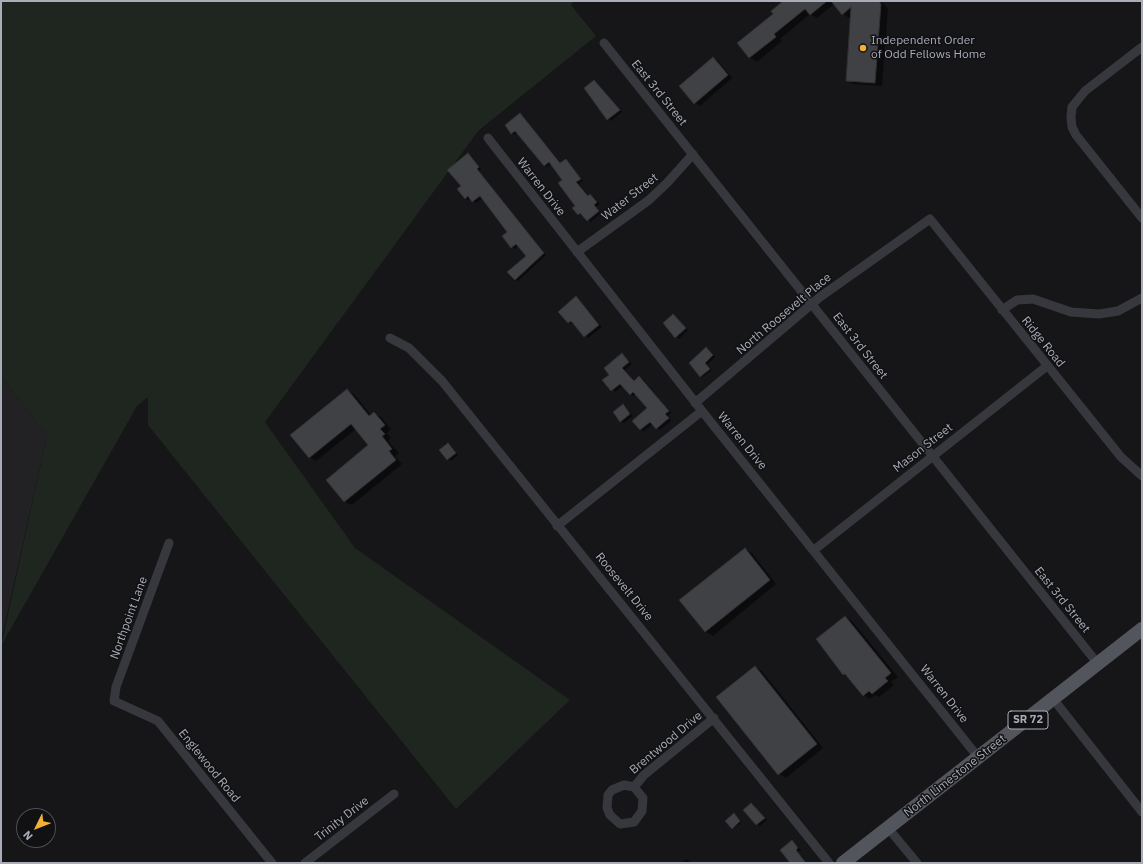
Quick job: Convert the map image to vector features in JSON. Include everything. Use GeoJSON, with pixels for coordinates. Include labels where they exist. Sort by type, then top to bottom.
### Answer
{"type":"FeatureCollection","features":[{"type":"Feature","properties":{"kind":"main road","name":"North Limestone Street"},"geometry":{"type":"LineString","coordinates":[[843,863],[978,757],[1054,700],[1142,629]]}},
{"type":"Feature","properties":{"kind":"street","name":"East 3rd Street"},"geometry":{"type":"LineString","coordinates":[[604,43],[1098,664]]}},
{"type":"Feature","properties":{"kind":"street"},"geometry":{"type":"LineString","coordinates":[[1142,47],[1085,91],[1072,107],[1071,116],[1072,127],[1076,135],[1142,218]]}},
{"type":"Feature","properties":{"kind":"street","name":"Warren Drive"},"geometry":{"type":"LineString","coordinates":[[488,138],[695,403],[978,757]]}},
{"type":"Feature","properties":{"kind":"street","name":"Water Street"},"geometry":{"type":"LineString","coordinates":[[577,252],[649,200],[667,183],[693,154]]}},
{"type":"Feature","properties":{"kind":"street","name":"North Roosevelt Place"},"geometry":{"type":"LineString","coordinates":[[695,403],[811,304],[920,224],[930,219]]}},
{"type":"Feature","properties":{"kind":"street","name":"Ridge Road"},"geometry":{"type":"LineString","coordinates":[[930,219],[1121,457],[1141,473]]}},
{"type":"Feature","properties":{"kind":"street"},"geometry":{"type":"LineString","coordinates":[[1002,310],[1017,300],[1034,299],[1071,312],[1099,314],[1118,311],[1142,298]]}},
{"type":"Feature","properties":{"kind":"street","name":"Roosevelt Drive"},"geometry":{"type":"LineString","coordinates":[[390,338],[409,348],[422,358],[442,381],[829,863]]}},
{"type":"Feature","properties":{"kind":"street","name":"Mason Street"},"geometry":{"type":"LineString","coordinates":[[814,550],[1047,366]]}},
{"type":"Feature","properties":{"kind":"street"},"geometry":{"type":"LineString","coordinates":[[558,526],[702,411]]}},
{"type":"Feature","properties":{"kind":"street","name":"Northpoint Lane"},"geometry":{"type":"LineString","coordinates":[[114,701],[116,687],[169,543]]}},
{"type":"Feature","properties":{"kind":"street"},"geometry":{"type":"LineString","coordinates":[[1054,700],[1142,812]]}},
{"type":"Feature","properties":{"kind":"street","name":"Englewood Road"},"geometry":{"type":"LineString","coordinates":[[114,701],[158,721],[270,862]]}},
{"type":"Feature","properties":{"kind":"street","name":"Brentwood Drive"},"geometry":{"type":"LineString","coordinates":[[634,787],[644,775],[714,718]]}},
{"type":"Feature","properties":{"kind":"street","name":"Brentwood Drive"},"geometry":{"type":"LineString","coordinates":[[617,787],[634,787],[643,798],[642,811],[634,822],[620,824],[610,815],[606,808],[608,795],[617,787]]}},
{"type":"Feature","properties":{"kind":"street","name":"Trinity Drive"},"geometry":{"type":"LineString","coordinates":[[305,863],[394,794]]}},
{"type":"Feature","properties":{"kind":"street"},"geometry":{"type":"LineString","coordinates":[[888,828],[916,863]]}},
{"type":"Feature","properties":{"kind":"shaded area"},"geometry":{"type":"Polygon","coordinates":[[[1,1],[574,1],[571,5],[596,36],[478,131],[265,422],[355,548],[570,700],[456,809],[148,425],[148,397],[137,406],[1,646],[47,436],[1,376],[1,1]]]}},
{"type":"Feature","properties":{"kind":"shaded area"},"geometry":{"type":"Polygon","coordinates":[[[1,376],[47,436],[1,641],[1,376]]]}},
{"type":"Feature","properties":{"kind":"building"},"geometry":{"type":"Polygon","coordinates":[[[783,1],[827,1],[810,15],[805,9],[774,34],[776,37],[749,58],[737,43],[773,14],[771,11],[783,1]]]}},
{"type":"Feature","properties":{"kind":"building","name":"Independent Order of Odd Fellows Home"},"geometry":{"type":"Polygon","coordinates":[[[831,1],[879,1],[881,4],[875,83],[846,81],[851,7],[842,15],[831,1]]]}},
{"type":"Feature","properties":{"kind":"building"},"geometry":{"type":"Polygon","coordinates":[[[713,57],[728,75],[694,104],[679,86],[713,57]]]}},
{"type":"Feature","properties":{"kind":"building"},"geometry":{"type":"Polygon","coordinates":[[[594,80],[620,110],[607,120],[584,88],[594,80]]]}},
{"type":"Feature","properties":{"kind":"building"},"geometry":{"type":"Polygon","coordinates":[[[520,113],[560,163],[566,159],[581,179],[576,182],[588,196],[590,194],[597,202],[594,205],[599,211],[587,221],[580,213],[578,215],[572,208],[575,206],[558,183],[562,180],[549,162],[544,166],[515,131],[511,134],[505,125],[520,113]]]}},
{"type":"Feature","properties":{"kind":"building"},"geometry":{"type":"Polygon","coordinates":[[[468,153],[479,167],[477,169],[544,253],[515,280],[507,272],[526,256],[516,244],[511,248],[502,236],[507,232],[480,196],[472,202],[468,196],[465,199],[457,189],[461,186],[447,170],[468,153]]]}},
{"type":"Feature","properties":{"kind":"building"},"geometry":{"type":"Polygon","coordinates":[[[576,296],[599,325],[584,337],[571,321],[568,323],[558,312],[576,296]]]}},
{"type":"Feature","properties":{"kind":"building"},"geometry":{"type":"Polygon","coordinates":[[[673,314],[686,328],[675,338],[663,323],[673,314]]]}},
{"type":"Feature","properties":{"kind":"building"},"geometry":{"type":"Polygon","coordinates":[[[706,347],[713,355],[705,363],[710,369],[700,377],[689,363],[706,347]]]}},
{"type":"Feature","properties":{"kind":"building"},"geometry":{"type":"Polygon","coordinates":[[[622,353],[629,362],[622,368],[634,381],[639,376],[669,411],[665,414],[669,418],[656,429],[650,422],[640,430],[632,421],[647,408],[633,392],[630,395],[620,384],[611,391],[602,380],[609,375],[604,368],[622,353]]]}},
{"type":"Feature","properties":{"kind":"building"},"geometry":{"type":"Polygon","coordinates":[[[347,389],[369,416],[374,412],[385,425],[380,429],[385,434],[382,436],[392,449],[389,451],[396,460],[344,502],[326,480],[368,445],[351,424],[309,458],[290,435],[347,389]]]}},
{"type":"Feature","properties":{"kind":"building"},"geometry":{"type":"Polygon","coordinates":[[[623,404],[630,414],[620,422],[613,412],[623,404]]]}},
{"type":"Feature","properties":{"kind":"building"},"geometry":{"type":"Polygon","coordinates":[[[448,443],[456,453],[447,460],[439,450],[448,443]]]}},
{"type":"Feature","properties":{"kind":"building"},"geometry":{"type":"Polygon","coordinates":[[[745,548],[770,580],[705,632],[679,600],[745,548]]]}},
{"type":"Feature","properties":{"kind":"building"},"geometry":{"type":"Polygon","coordinates":[[[845,616],[891,673],[885,678],[888,681],[872,694],[869,691],[863,696],[845,674],[843,675],[816,639],[845,616]]]}},
{"type":"Feature","properties":{"kind":"building"},"geometry":{"type":"Polygon","coordinates":[[[755,666],[817,744],[778,775],[716,697],[755,666]]]}},
{"type":"Feature","properties":{"kind":"building"},"geometry":{"type":"Polygon","coordinates":[[[751,803],[765,818],[756,825],[743,810],[751,803]]]}},
{"type":"Feature","properties":{"kind":"building"},"geometry":{"type":"Polygon","coordinates":[[[734,813],[740,821],[732,829],[725,821],[734,813]]]}},
{"type":"Feature","properties":{"kind":"building"},"geometry":{"type":"Polygon","coordinates":[[[792,840],[798,848],[796,850],[806,863],[790,863],[780,850],[792,840]]]}},
{"type":"Feature","properties":{"kind":"place","name":"Independent Order of Odd Fellows Home"},"geometry":{"type":"Point","coordinates":[863,48]}}]}
